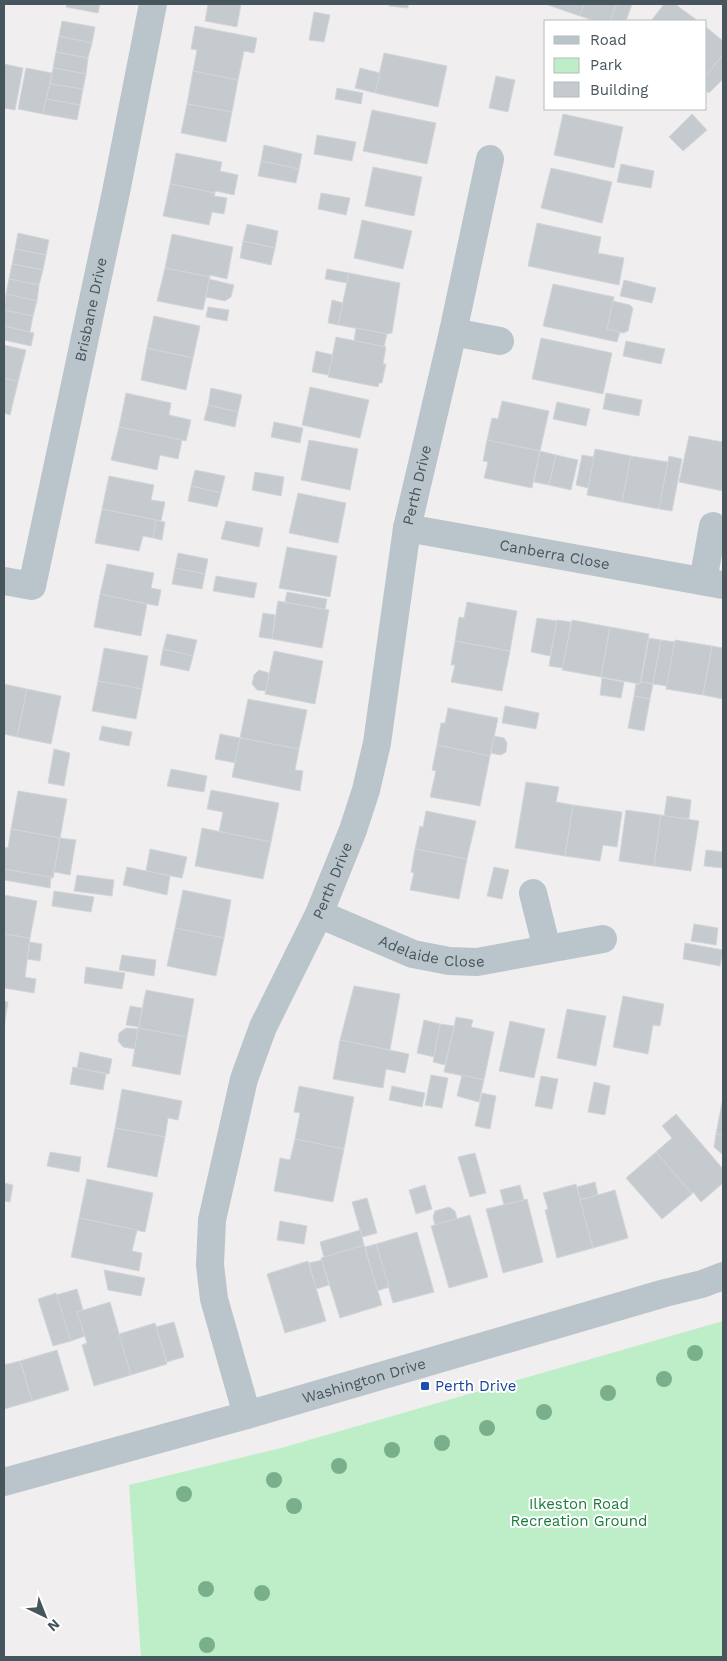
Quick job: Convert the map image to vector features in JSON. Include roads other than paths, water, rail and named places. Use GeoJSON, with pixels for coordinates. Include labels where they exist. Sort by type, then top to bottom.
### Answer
{"type":"FeatureCollection","features":[{"type":"Feature","properties":{"kind":"street","name":"Brisbane Drive"},"geometry":{"type":"LineString","coordinates":[[4,581],[32,586],[116,192],[152,4]]}},
{"type":"Feature","properties":{"kind":"street","name":"Perth Drive"},"geometry":{"type":"LineString","coordinates":[[247,1414],[214,1299],[210,1265],[212,1220],[244,1079],[262,1027],[319,914],[361,806],[377,743],[407,528],[453,332],[490,160]]}},
{"type":"Feature","properties":{"kind":"street"},"geometry":{"type":"LineString","coordinates":[[453,332],[500,341]]}},
{"type":"Feature","properties":{"kind":"street","name":"Canberra Close"},"geometry":{"type":"LineString","coordinates":[[407,528],[713,583],[713,526]]}},
{"type":"Feature","properties":{"kind":"street"},"geometry":{"type":"LineString","coordinates":[[533,893],[547,949]]}},
{"type":"Feature","properties":{"kind":"street","name":"Adelaide Close"},"geometry":{"type":"LineString","coordinates":[[319,914],[413,954],[448,961],[477,962],[603,939]]}},
{"type":"Feature","properties":{"kind":"street","name":"Washington Drive"},"geometry":{"type":"LineString","coordinates":[[4,1482],[702,1284],[723,1276]]}},
{"type":"Feature","properties":{"kind":"place","name":"Perth Drive"},"geometry":{"type":"Point","coordinates":[425,1386]}},
{"type":"Feature","properties":{"kind":"park label","name":"Ilkeston Road Recreation Ground"},"geometry":{"type":"Point","coordinates":[579,1512]}}]}
